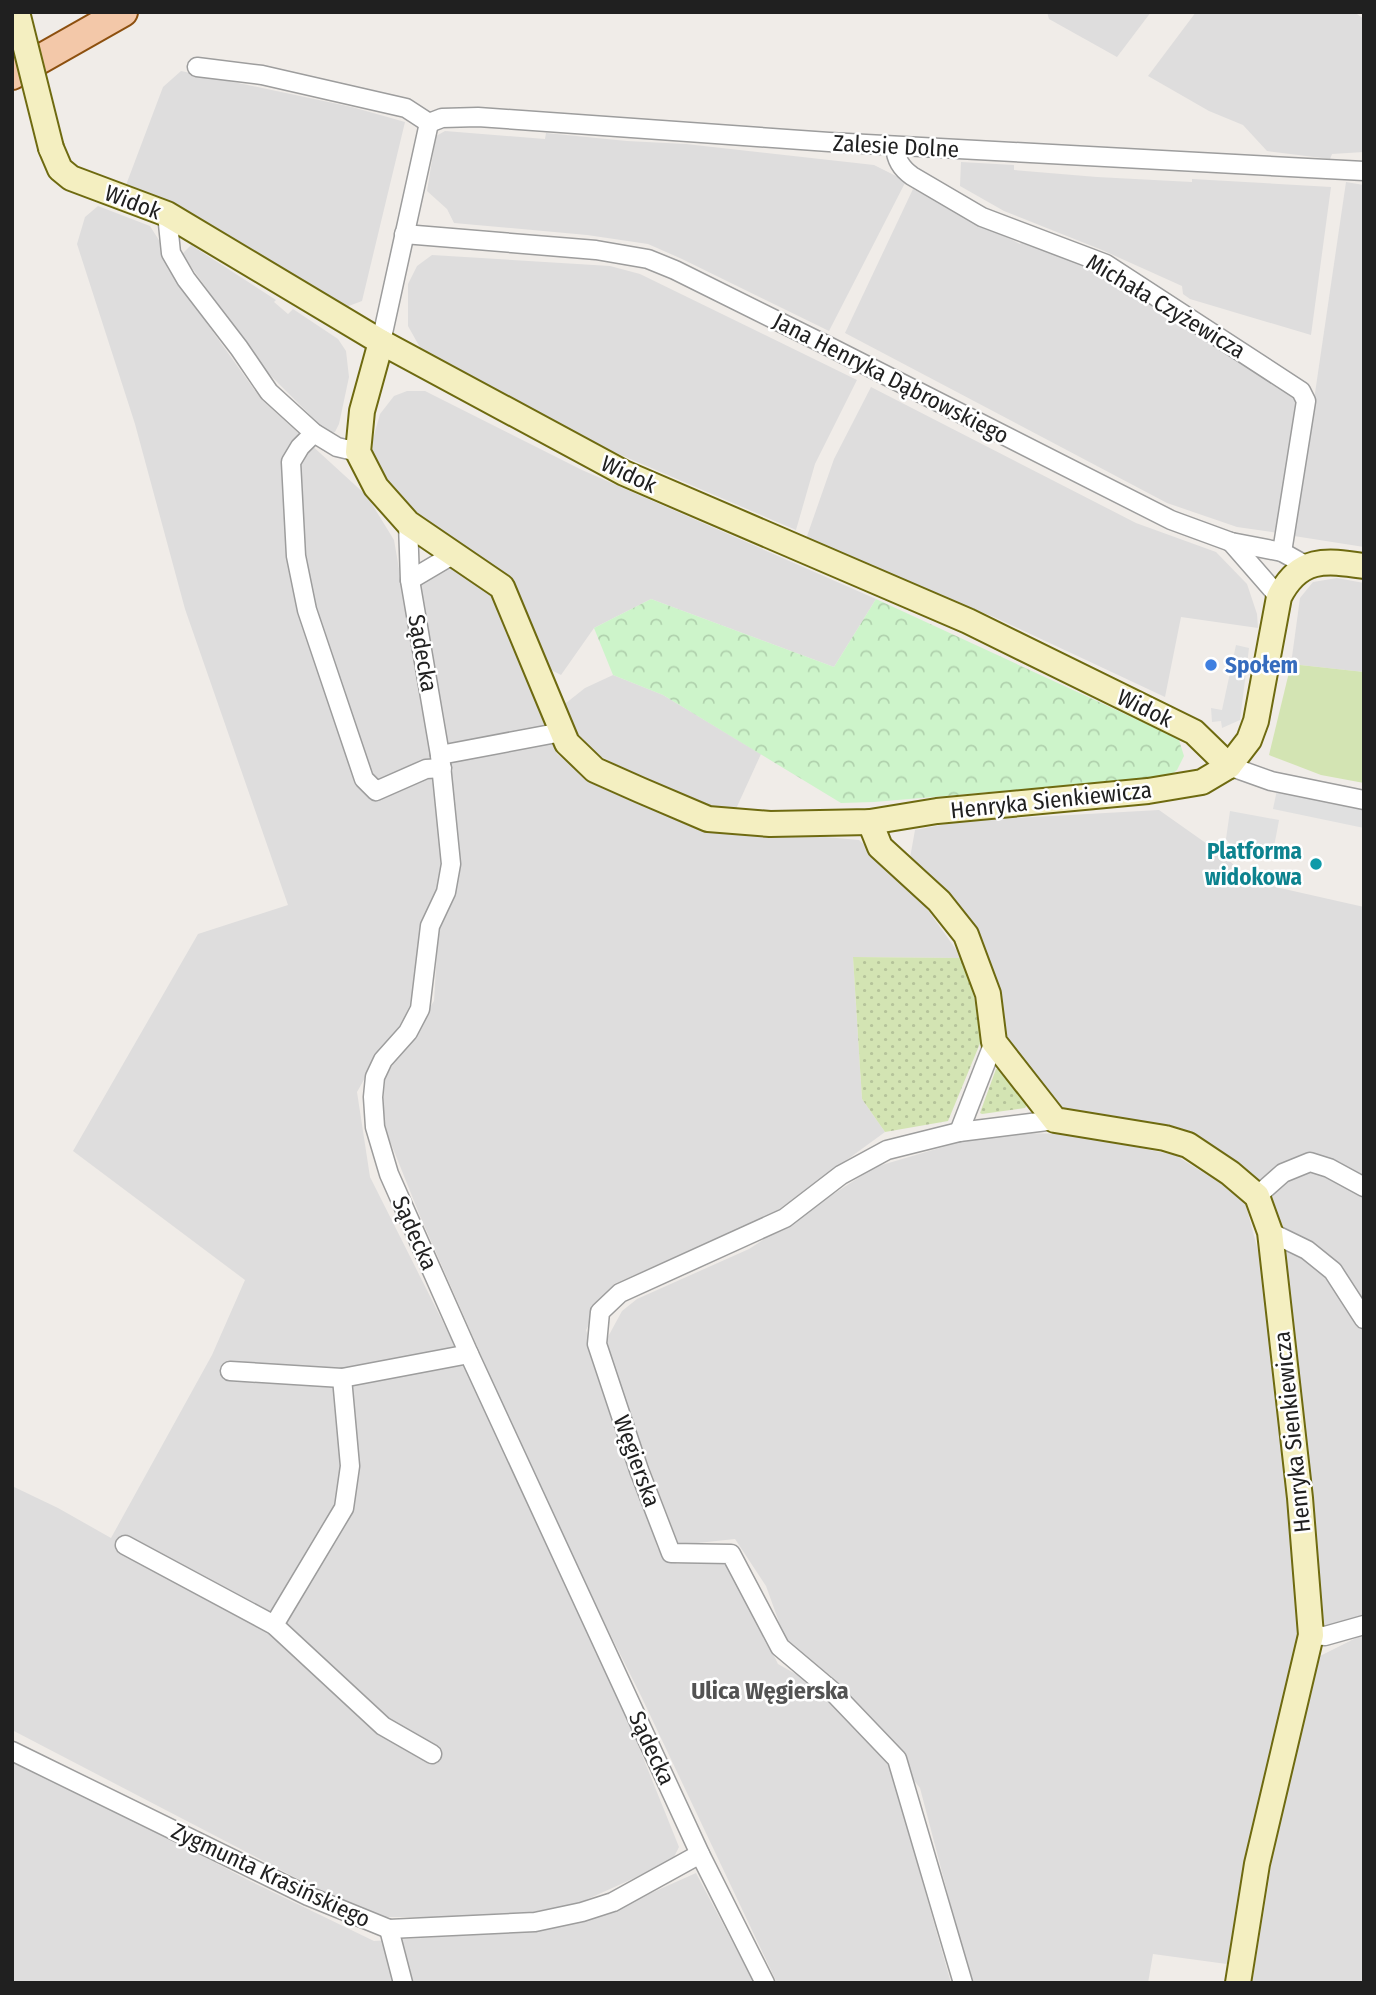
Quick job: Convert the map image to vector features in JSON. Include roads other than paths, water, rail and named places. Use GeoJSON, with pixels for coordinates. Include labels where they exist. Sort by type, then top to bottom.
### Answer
{"type":"FeatureCollection","features":[{"type":"Feature","properties":{"kind":"main road"},"geometry":{"type":"LineString","coordinates":[[12,75],[123,12]]}},
{"type":"Feature","properties":{"kind":"street","name":"Widok"},"geometry":{"type":"LineString","coordinates":[[17,12],[51,148],[60,169],[71,178],[167,214],[381,342],[624,473],[968,621],[1194,732],[1229,766]]}},
{"type":"Feature","properties":{"kind":"street"},"geometry":{"type":"LineString","coordinates":[[197,66],[262,75],[406,108],[429,123],[381,342],[362,411],[358,452],[376,486],[408,523]]}},
{"type":"Feature","properties":{"kind":"street","name":"Zalesie Dolne"},"geometry":{"type":"LineString","coordinates":[[429,123],[442,118],[478,117],[895,146],[1364,171]]}},
{"type":"Feature","properties":{"kind":"street","name":"Michała Czyżewicza"},"geometry":{"type":"LineString","coordinates":[[895,146],[895,156],[903,169],[912,176],[982,216],[1106,264],[1301,391],[1307,401],[1282,552]]}},
{"type":"Feature","properties":{"kind":"street"},"geometry":{"type":"LineString","coordinates":[[167,214],[171,253],[186,279],[269,391],[314,433],[337,447],[358,452]]}},
{"type":"Feature","properties":{"kind":"street","name":"Jana Henryka Dąbrowskiego"},"geometry":{"type":"LineString","coordinates":[[404,234],[596,250],[648,259],[804,334],[1171,520],[1231,542],[1282,552],[1307,566]]}},
{"type":"Feature","properties":{"kind":"street"},"geometry":{"type":"LineString","coordinates":[[314,433],[300,447],[291,462],[296,556],[307,610],[364,779],[376,790],[441,762],[562,733]]}},
{"type":"Feature","properties":{"kind":"street","name":"Henryka Sienkiewicza"},"geometry":{"type":"LineString","coordinates":[[408,523],[502,587],[567,743],[595,770],[708,819],[770,824],[870,822],[937,811],[1148,791],[1202,782],[1229,766]]}},
{"type":"Feature","properties":{"kind":"street","name":"Sądecka"},"geometry":{"type":"LineString","coordinates":[[408,523],[410,580],[441,762],[451,864],[446,892],[430,926],[420,1009],[408,1032],[383,1060],[375,1077],[373,1097],[376,1127],[389,1174],[470,1354],[699,1854],[765,1983]]}},
{"type":"Feature","properties":{"kind":"street"},"geometry":{"type":"LineString","coordinates":[[1231,542],[1279,597]]}},
{"type":"Feature","properties":{"kind":"street"},"geometry":{"type":"LineString","coordinates":[[410,580],[454,554]]}},
{"type":"Feature","properties":{"kind":"street"},"geometry":{"type":"LineString","coordinates":[[1364,566],[1330,560],[1307,566],[1286,584],[1279,597],[1256,721],[1249,740],[1229,766],[1271,781],[1364,800]]}},
{"type":"Feature","properties":{"kind":"street"},"geometry":{"type":"LineString","coordinates":[[870,822],[880,847],[939,901],[966,935],[988,994],[994,1042],[959,1132]]}},
{"type":"Feature","properties":{"kind":"street"},"geometry":{"type":"LineString","coordinates":[[994,1042],[1055,1120]]}},
{"type":"Feature","properties":{"kind":"street","name":"Henryka Sienkiewicza"},"geometry":{"type":"LineString","coordinates":[[1055,1120],[1165,1138],[1188,1145],[1230,1172],[1257,1196],[1270,1232],[1300,1498],[1311,1635],[1257,1864],[1238,1983]]}},
{"type":"Feature","properties":{"kind":"street","name":"Węgierska"},"geometry":{"type":"LineString","coordinates":[[963,1983],[897,1759],[831,1690],[780,1647],[731,1554],[671,1553],[639,1470],[597,1344],[600,1312],[620,1293],[785,1218],[841,1175],[887,1150],[959,1132],[1055,1120]]}},
{"type":"Feature","properties":{"kind":"street"},"geometry":{"type":"LineString","coordinates":[[1257,1196],[1283,1174],[1310,1162],[1329,1168],[1364,1187]]}},
{"type":"Feature","properties":{"kind":"street"},"geometry":{"type":"LineString","coordinates":[[1270,1232],[1307,1250],[1333,1271],[1364,1320]]}},
{"type":"Feature","properties":{"kind":"street"},"geometry":{"type":"LineString","coordinates":[[230,1371],[342,1378],[470,1354]]}},
{"type":"Feature","properties":{"kind":"street"},"geometry":{"type":"LineString","coordinates":[[274,1625],[344,1508],[350,1466],[342,1378]]}},
{"type":"Feature","properties":{"kind":"street"},"geometry":{"type":"LineString","coordinates":[[125,1545],[274,1625],[383,1726],[432,1754]]}},
{"type":"Feature","properties":{"kind":"street"},"geometry":{"type":"LineString","coordinates":[[1311,1635],[1325,1636],[1364,1625]]}},
{"type":"Feature","properties":{"kind":"street","name":"Zygmunta Krasińskiego"},"geometry":{"type":"LineString","coordinates":[[12,1751],[308,1896],[389,1929],[535,1922],[582,1912],[613,1902],[699,1854]]}},
{"type":"Feature","properties":{"kind":"street"},"geometry":{"type":"LineString","coordinates":[[389,1929],[403,1983]]}},
{"type":"Feature","properties":{"kind":"place","name":"Społem"},"geometry":{"type":"Point","coordinates":[1211,665]}},
{"type":"Feature","properties":{"kind":"place","name":"Platforma widokowa"},"geometry":{"type":"Point","coordinates":[1316,864]}},
{"type":"Feature","properties":{"kind":"district","name":"Ulica Węgierska"},"geometry":{"type":"Point","coordinates":[770,1691]}}]}
